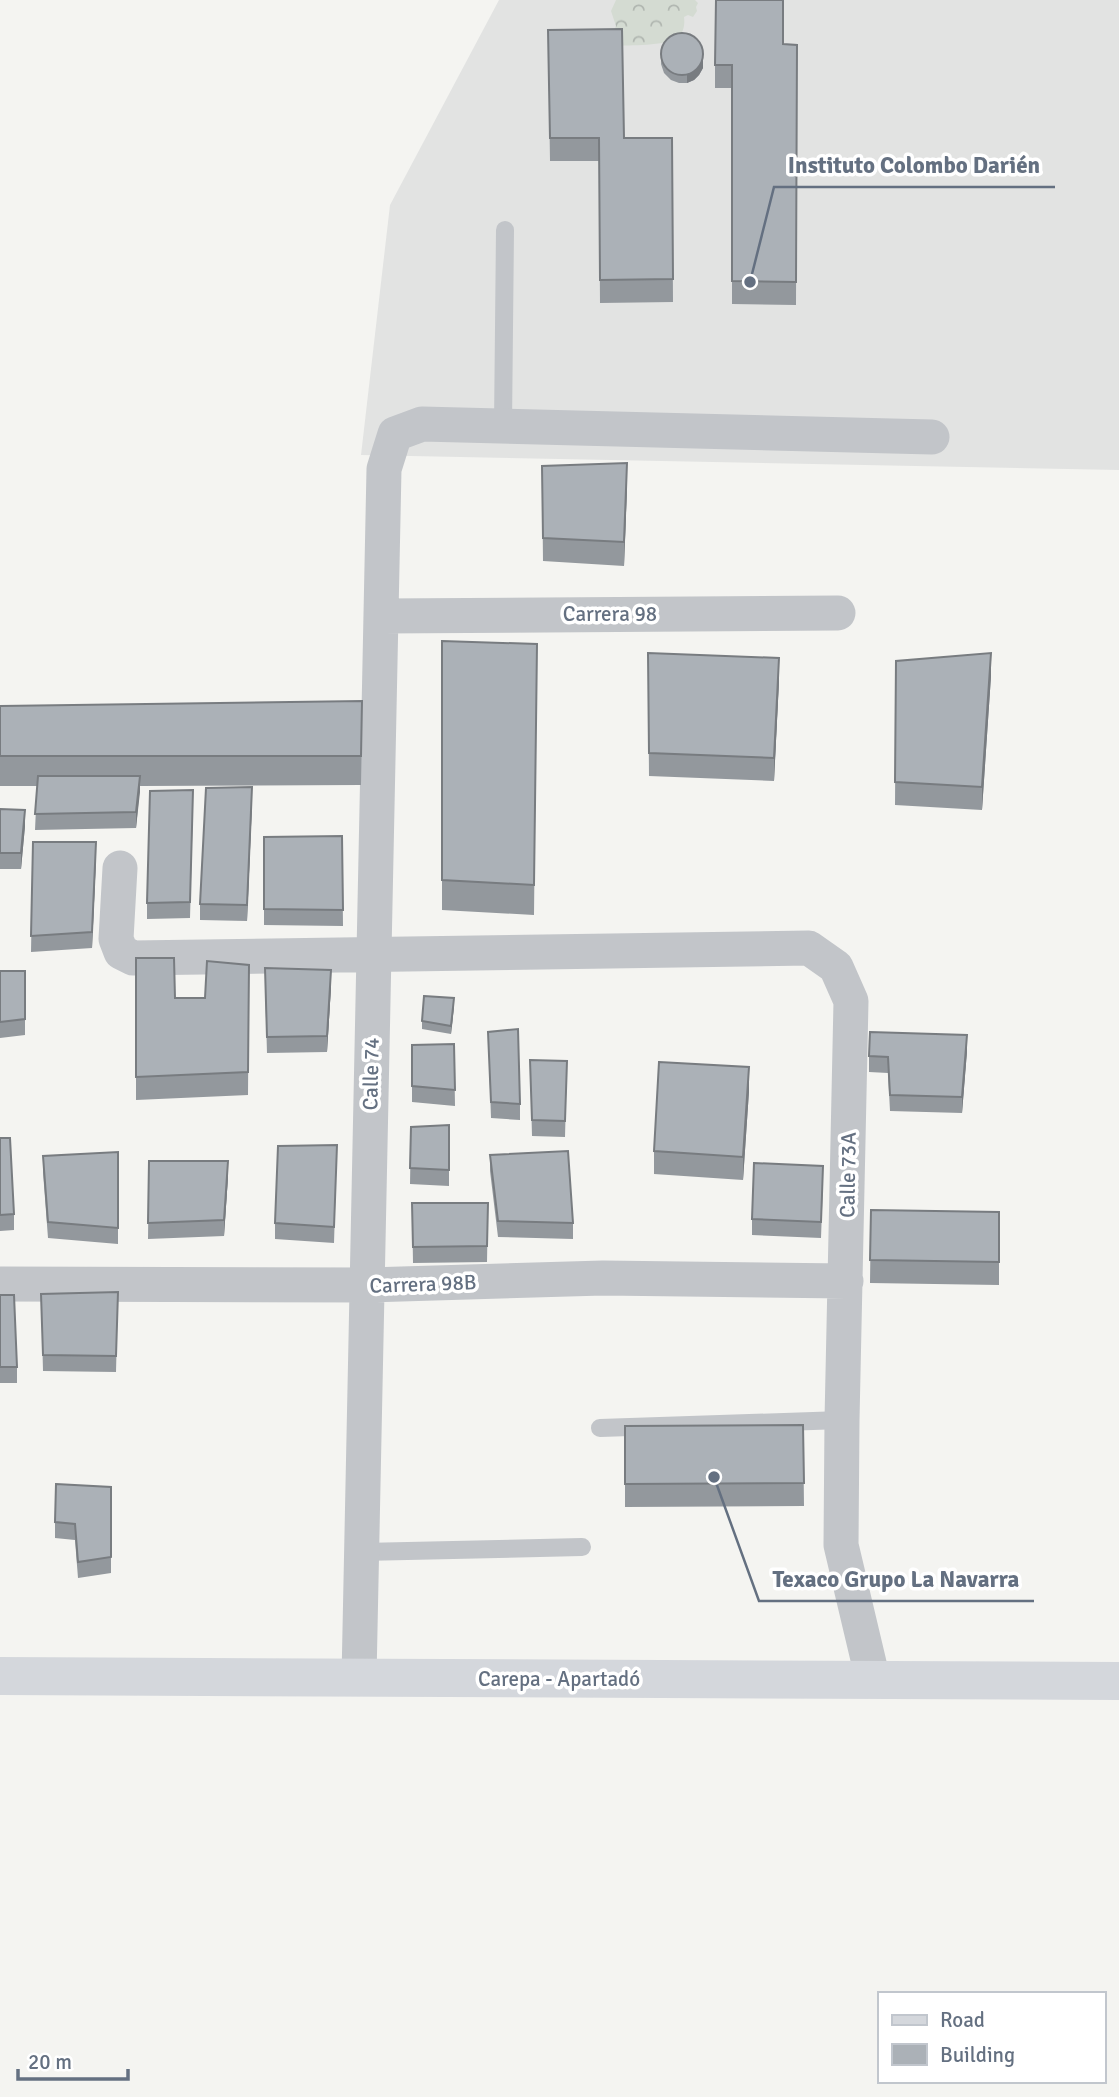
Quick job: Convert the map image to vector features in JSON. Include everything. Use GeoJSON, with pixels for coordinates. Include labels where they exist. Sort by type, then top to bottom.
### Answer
{"type":"FeatureCollection","features":[{"type":"Feature","properties":{"kind":"main road","name":"Carepa - Apartadó"},"geometry":{"type":"LineString","coordinates":[[0,1676],[1119,1681]]}},
{"type":"Feature","properties":{"kind":"street","name":"Calle 74"},"geometry":{"type":"LineString","coordinates":[[359,1678],[373,955],[367,710],[382,616],[384,469],[395,434],[422,424],[932,437]]}},
{"type":"Feature","properties":{"kind":"street","name":"Carrera 98"},"geometry":{"type":"LineString","coordinates":[[382,616],[838,613]]}},
{"type":"Feature","properties":{"kind":"street"},"geometry":{"type":"LineString","coordinates":[[120,868],[116,939],[121,952],[133,958],[373,955]]}},
{"type":"Feature","properties":{"kind":"street","name":"Calle 73A"},"geometry":{"type":"LineString","coordinates":[[373,955],[809,948],[836,967],[851,1001],[841,1545],[873,1680]]}},
{"type":"Feature","properties":{"kind":"street","name":"Carrera 98B"},"geometry":{"type":"LineString","coordinates":[[0,1284],[368,1285],[603,1278],[846,1281]]}},
{"type":"Feature","properties":{"kind":"lane"},"geometry":{"type":"LineString","coordinates":[[503,426],[505,230]]}},
{"type":"Feature","properties":{"kind":"lane"},"geometry":{"type":"LineString","coordinates":[[600,1428],[842,1420]]}},
{"type":"Feature","properties":{"kind":"lane"},"geometry":{"type":"LineString","coordinates":[[362,1552],[582,1547]]}},
{"type":"Feature","properties":{"kind":"shaded area"},"geometry":{"type":"Polygon","coordinates":[[[499,0],[1119,0],[1119,470],[361,455],[390,205],[499,0]]]}},
{"type":"Feature","properties":{"kind":"green space"},"geometry":{"type":"Polygon","coordinates":[[[616,0],[695,0],[698,3],[693,17],[684,17],[681,34],[672,41],[614,46],[611,38],[616,26],[611,11],[616,0]]]}},
{"type":"Feature","properties":{"kind":"building"},"geometry":{"type":"Polygon","coordinates":[[[716,0],[783,0],[783,44],[797,45],[796,282],[732,281],[732,65],[715,65],[716,0]]]}},
{"type":"Feature","properties":{"kind":"building"},"geometry":{"type":"Polygon","coordinates":[[[622,29],[624,138],[672,138],[673,279],[600,280],[599,138],[550,138],[548,30],[622,29]]]}},
{"type":"Feature","properties":{"kind":"building"},"geometry":{"type":"Polygon","coordinates":[[[682,33],[697,39],[703,54],[697,69],[682,75],[667,69],[661,54],[667,39],[682,33]]]}},
{"type":"Feature","properties":{"kind":"building"},"geometry":{"type":"Polygon","coordinates":[[[627,463],[624,542],[543,538],[542,466],[627,463]]]}},
{"type":"Feature","properties":{"kind":"building"},"geometry":{"type":"Polygon","coordinates":[[[442,641],[537,644],[534,885],[442,880],[442,641]]]}},
{"type":"Feature","properties":{"kind":"building"},"geometry":{"type":"Polygon","coordinates":[[[648,653],[779,658],[774,758],[649,753],[648,653]]]}},
{"type":"Feature","properties":{"kind":"building"},"geometry":{"type":"Polygon","coordinates":[[[991,653],[982,787],[895,782],[896,661],[991,653]]]}},
{"type":"Feature","properties":{"kind":"building"},"geometry":{"type":"Polygon","coordinates":[[[362,701],[361,756],[0,756],[0,706],[362,701]]]}},
{"type":"Feature","properties":{"kind":"building"},"geometry":{"type":"Polygon","coordinates":[[[38,776],[140,776],[136,812],[35,814],[38,776]]]}},
{"type":"Feature","properties":{"kind":"building"},"geometry":{"type":"Polygon","coordinates":[[[252,787],[247,905],[200,904],[206,788],[252,787]]]}},
{"type":"Feature","properties":{"kind":"building"},"geometry":{"type":"Polygon","coordinates":[[[193,790],[190,902],[147,903],[150,791],[193,790]]]}},
{"type":"Feature","properties":{"kind":"building"},"geometry":{"type":"Polygon","coordinates":[[[0,809],[25,810],[21,853],[0,853],[0,809]]]}},
{"type":"Feature","properties":{"kind":"building"},"geometry":{"type":"Polygon","coordinates":[[[342,836],[343,910],[264,909],[264,837],[342,836]]]}},
{"type":"Feature","properties":{"kind":"building"},"geometry":{"type":"Polygon","coordinates":[[[33,842],[96,842],[92,932],[31,936],[33,842]]]}},
{"type":"Feature","properties":{"kind":"building"},"geometry":{"type":"Polygon","coordinates":[[[136,958],[174,958],[175,998],[205,998],[207,961],[249,965],[248,1072],[136,1077],[136,958]]]}},
{"type":"Feature","properties":{"kind":"building"},"geometry":{"type":"Polygon","coordinates":[[[265,968],[331,970],[327,1036],[267,1037],[265,968]]]}},
{"type":"Feature","properties":{"kind":"building"},"geometry":{"type":"Polygon","coordinates":[[[0,971],[25,971],[25,1019],[0,1022],[0,971]]]}},
{"type":"Feature","properties":{"kind":"building"},"geometry":{"type":"Polygon","coordinates":[[[424,996],[454,998],[451,1026],[422,1021],[424,996]]]}},
{"type":"Feature","properties":{"kind":"building"},"geometry":{"type":"Polygon","coordinates":[[[518,1029],[520,1104],[491,1102],[488,1032],[518,1029]]]}},
{"type":"Feature","properties":{"kind":"building"},"geometry":{"type":"Polygon","coordinates":[[[870,1032],[967,1035],[962,1097],[890,1095],[888,1057],[869,1056],[870,1032]]]}},
{"type":"Feature","properties":{"kind":"building"},"geometry":{"type":"Polygon","coordinates":[[[454,1044],[455,1090],[412,1086],[412,1045],[454,1044]]]}},
{"type":"Feature","properties":{"kind":"building"},"geometry":{"type":"Polygon","coordinates":[[[530,1060],[567,1061],[565,1121],[532,1120],[530,1060]]]}},
{"type":"Feature","properties":{"kind":"building"},"geometry":{"type":"Polygon","coordinates":[[[659,1062],[749,1067],[743,1157],[654,1151],[659,1062]]]}},
{"type":"Feature","properties":{"kind":"building"},"geometry":{"type":"Polygon","coordinates":[[[449,1125],[449,1170],[410,1168],[411,1127],[449,1125]]]}},
{"type":"Feature","properties":{"kind":"building"},"geometry":{"type":"Polygon","coordinates":[[[0,1138],[10,1138],[14,1214],[0,1215],[0,1138]]]}},
{"type":"Feature","properties":{"kind":"building"},"geometry":{"type":"Polygon","coordinates":[[[337,1145],[334,1227],[275,1223],[278,1146],[337,1145]]]}},
{"type":"Feature","properties":{"kind":"building"},"geometry":{"type":"Polygon","coordinates":[[[568,1151],[573,1223],[498,1221],[490,1155],[568,1151]]]}},
{"type":"Feature","properties":{"kind":"building"},"geometry":{"type":"Polygon","coordinates":[[[118,1152],[118,1228],[48,1222],[43,1156],[118,1152]]]}},
{"type":"Feature","properties":{"kind":"building"},"geometry":{"type":"Polygon","coordinates":[[[149,1161],[228,1161],[224,1220],[148,1223],[149,1161]]]}},
{"type":"Feature","properties":{"kind":"building"},"geometry":{"type":"Polygon","coordinates":[[[754,1163],[823,1166],[821,1222],[752,1219],[754,1163]]]}},
{"type":"Feature","properties":{"kind":"building"},"geometry":{"type":"Polygon","coordinates":[[[412,1203],[488,1203],[487,1246],[413,1247],[412,1203]]]}},
{"type":"Feature","properties":{"kind":"building"},"geometry":{"type":"Polygon","coordinates":[[[871,1210],[999,1212],[999,1262],[870,1260],[871,1210]]]}},
{"type":"Feature","properties":{"kind":"building"},"geometry":{"type":"Polygon","coordinates":[[[118,1292],[116,1356],[43,1355],[41,1294],[118,1292]]]}},
{"type":"Feature","properties":{"kind":"building"},"geometry":{"type":"Polygon","coordinates":[[[0,1295],[14,1295],[17,1367],[0,1367],[0,1295]]]}},
{"type":"Feature","properties":{"kind":"building"},"geometry":{"type":"Polygon","coordinates":[[[803,1425],[804,1483],[625,1484],[625,1426],[803,1425]]]}},
{"type":"Feature","properties":{"kind":"building"},"geometry":{"type":"Polygon","coordinates":[[[56,1484],[111,1487],[111,1557],[78,1562],[75,1524],[55,1522],[56,1484]]]}},
{"type":"Feature","properties":{"kind":"place","name":"Instituto Colombo Darién"},"geometry":{"type":"Point","coordinates":[750,282]}},
{"type":"Feature","properties":{"kind":"place","name":"Texaco Grupo La Navarra"},"geometry":{"type":"Point","coordinates":[714,1477]}}]}
